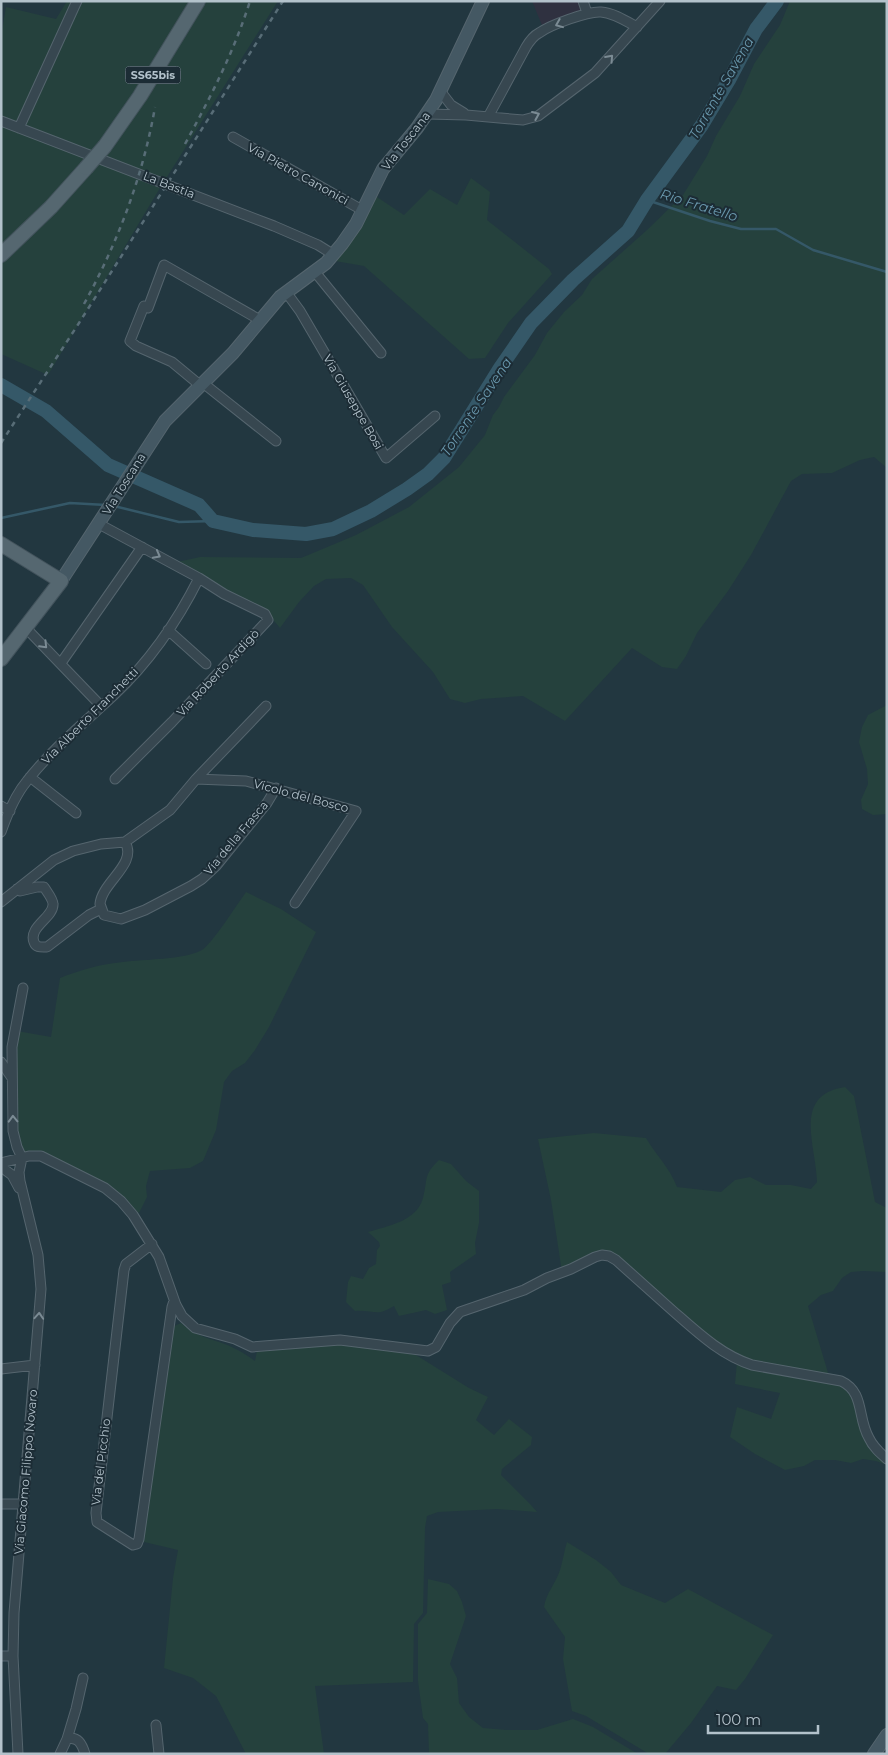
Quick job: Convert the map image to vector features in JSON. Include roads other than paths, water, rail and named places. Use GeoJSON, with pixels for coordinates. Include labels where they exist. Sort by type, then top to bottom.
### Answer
{"type":"FeatureCollection","features":[{"type":"Feature","properties":{"kind":"main road","name":"SS65bis"},"geometry":{"type":"LineString","coordinates":[[1,255],[52,207],[105,146],[140,96],[198,1]]}},
{"type":"Feature","properties":{"kind":"main road","name":"Via Toscana"},"geometry":{"type":"LineString","coordinates":[[1,659],[62,581],[156,434],[178,407],[233,353],[286,292],[315,272],[334,254],[356,224],[383,170],[428,114],[441,92],[483,1]]}},
{"type":"Feature","properties":{"kind":"main road"},"geometry":{"type":"LineString","coordinates":[[1,544],[62,581]]}},
{"type":"Feature","properties":{"kind":"main road"},"geometry":{"type":"LineString","coordinates":[[874,1754],[887,1735]]}},
{"type":"Feature","properties":{"kind":"street"},"geometry":{"type":"LineString","coordinates":[[19,128],[77,1]]}},
{"type":"Feature","properties":{"kind":"street"},"geometry":{"type":"LineString","coordinates":[[583,1],[587,13]]}},
{"type":"Feature","properties":{"kind":"street"},"geometry":{"type":"LineString","coordinates":[[428,114],[466,114],[523,120],[545,111],[595,73],[660,1]]}},
{"type":"Feature","properties":{"kind":"street"},"geometry":{"type":"LineString","coordinates":[[488,117],[532,38],[539,32],[587,13],[604,12],[637,27]]}},
{"type":"Feature","properties":{"kind":"street"},"geometry":{"type":"LineString","coordinates":[[441,92],[451,105],[466,114]]}},
{"type":"Feature","properties":{"kind":"street","name":"La Bastia"},"geometry":{"type":"LineString","coordinates":[[1,121],[274,226],[334,254]]}},
{"type":"Feature","properties":{"kind":"street","name":"Via Pietro Canonici"},"geometry":{"type":"LineString","coordinates":[[233,137],[362,210]]}},
{"type":"Feature","properties":{"kind":"street"},"geometry":{"type":"LineString","coordinates":[[260,320],[164,265],[148,308],[144,306],[130,341],[136,346],[172,362],[276,441]]}},
{"type":"Feature","properties":{"kind":"street"},"geometry":{"type":"LineString","coordinates":[[315,272],[381,353]]}},
{"type":"Feature","properties":{"kind":"street","name":"Via Giuseppe Bosi"},"geometry":{"type":"LineString","coordinates":[[286,292],[300,311],[386,458],[435,416]]}},
{"type":"Feature","properties":{"kind":"street","name":"Via Roberto Ardigò"},"geometry":{"type":"LineString","coordinates":[[102,519],[142,547],[224,594],[265,614],[268,620],[172,722],[115,779]]}},
{"type":"Feature","properties":{"kind":"street"},"geometry":{"type":"LineString","coordinates":[[61,663],[142,547]]}},
{"type":"Feature","properties":{"kind":"street","name":"Via Alberto Franchetti"},"geometry":{"type":"LineString","coordinates":[[1,832],[26,782],[131,677],[168,630],[189,598],[199,578]]}},
{"type":"Feature","properties":{"kind":"street"},"geometry":{"type":"LineString","coordinates":[[26,628],[101,706]]}},
{"type":"Feature","properties":{"kind":"street"},"geometry":{"type":"LineString","coordinates":[[168,630],[206,664]]}},
{"type":"Feature","properties":{"kind":"street"},"geometry":{"type":"LineString","coordinates":[[1,902],[54,860],[73,851],[102,844],[125,842],[170,810],[196,779],[266,706]]}},
{"type":"Feature","properties":{"kind":"street"},"geometry":{"type":"LineString","coordinates":[[30,777],[76,813]]}},
{"type":"Feature","properties":{"kind":"street","name":"Vicolo del Bosco"},"geometry":{"type":"LineString","coordinates":[[196,779],[246,781],[356,811],[295,903]]}},
{"type":"Feature","properties":{"kind":"street","name":"Via della Frasca"},"geometry":{"type":"LineString","coordinates":[[101,909],[104,915],[120,919],[145,910],[202,879],[216,866],[276,788]]}},
{"type":"Feature","properties":{"kind":"street"},"geometry":{"type":"LineString","coordinates":[[1,806],[10,811]]}},
{"type":"Feature","properties":{"kind":"street"},"geometry":{"type":"LineString","coordinates":[[18,889],[20,891],[44,887],[54,903],[53,908],[34,932],[32,938],[35,945],[39,948],[47,947],[89,915],[101,909],[100,899],[104,889],[117,875],[128,858],[129,848],[125,842]]}},
{"type":"Feature","properties":{"kind":"street"},"geometry":{"type":"LineString","coordinates":[[22,1158],[16,1147],[13,1131],[12,1047],[24,988]]}},
{"type":"Feature","properties":{"kind":"street"},"geometry":{"type":"LineString","coordinates":[[1,1062],[12,1078]]}},
{"type":"Feature","properties":{"kind":"street"},"geometry":{"type":"LineString","coordinates":[[1,1163],[35,1155],[46,1158],[114,1194],[133,1215],[152,1244],[159,1257],[174,1302],[182,1316],[195,1328],[235,1339],[252,1347],[340,1340],[428,1351],[436,1347],[450,1323],[460,1312],[524,1290],[595,1257],[609,1256],[616,1260],[693,1328],[737,1361],[850,1385],[858,1401],[863,1426],[868,1438],[887,1459]]}},
{"type":"Feature","properties":{"kind":"street","name":"Via Giacomo Filippo Novaro"},"geometry":{"type":"LineString","coordinates":[[18,1754],[13,1656],[14,1613],[41,1275],[22,1193],[19,1172],[22,1158]]}},
{"type":"Feature","properties":{"kind":"street","name":"Via Giacomo Filippo Novaro"},"geometry":{"type":"LineString","coordinates":[[1,1167],[12,1175],[22,1193]]}},
{"type":"Feature","properties":{"kind":"street","name":"Via del Picchio"},"geometry":{"type":"LineString","coordinates":[[152,1244],[126,1264],[124,1270],[96,1513],[97,1522],[133,1545],[137,1544],[139,1539],[174,1302]]}},
{"type":"Feature","properties":{"kind":"street"},"geometry":{"type":"LineString","coordinates":[[1,1369],[35,1365]]}},
{"type":"Feature","properties":{"kind":"street"},"geometry":{"type":"LineString","coordinates":[[1,1504],[22,1504]]}},
{"type":"Feature","properties":{"kind":"street"},"geometry":{"type":"LineString","coordinates":[[1,1656],[13,1656]]}},
{"type":"Feature","properties":{"kind":"street"},"geometry":{"type":"LineString","coordinates":[[60,1754],[67,1739],[83,1678]]}},
{"type":"Feature","properties":{"kind":"street"},"geometry":{"type":"LineString","coordinates":[[156,1725],[159,1754]]}},
{"type":"Feature","properties":{"kind":"street"},"geometry":{"type":"LineString","coordinates":[[67,1739],[77,1739],[82,1744],[85,1754]]}},
{"type":"Feature","properties":{"kind":"waterway","name":"Torrente Savena"},"geometry":{"type":"LineString","coordinates":[[1,385],[46,411],[108,465],[199,505],[213,521],[253,530],[306,534],[333,529],[371,511],[428,474],[444,458],[500,368],[531,323],[573,280],[628,231],[647,200],[702,125],[756,29],[777,1]]}},
{"type":"Feature","properties":{"kind":"waterway","name":"Rio Fratello"},"geometry":{"type":"LineString","coordinates":[[647,200],[741,229],[776,229],[813,250],[887,272]]}},
{"type":"Feature","properties":{"kind":"waterway"},"geometry":{"type":"LineString","coordinates":[[1,518],[70,503],[106,505]]}},
{"type":"Feature","properties":{"kind":"waterway"},"geometry":{"type":"LineString","coordinates":[[114,506],[179,522],[213,521]]}},
{"type":"Feature","properties":{"kind":"railway"},"geometry":{"type":"LineString","coordinates":[[185,144],[229,57],[250,1]]}},
{"type":"Feature","properties":{"kind":"railway"},"geometry":{"type":"LineString","coordinates":[[1,443],[283,1]]}},
{"type":"Feature","properties":{"kind":"railway"},"geometry":{"type":"LineString","coordinates":[[84,304],[108,257],[128,208],[144,158],[155,107]]}}]}
